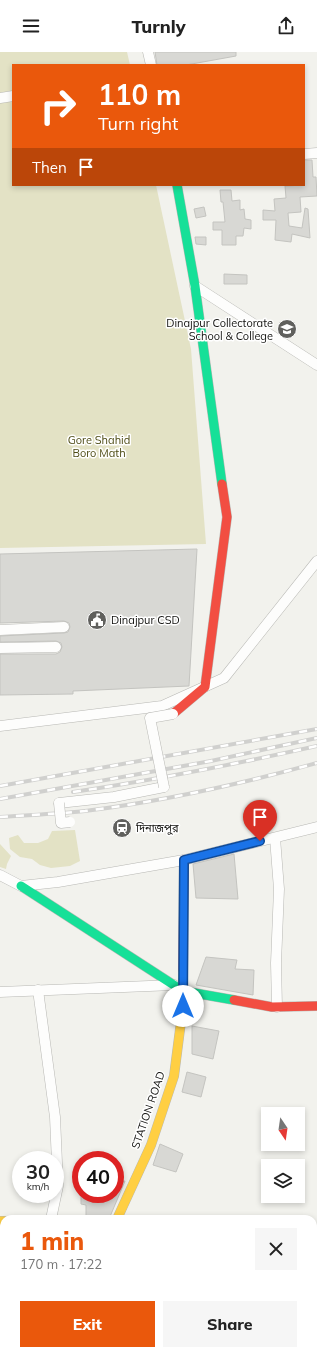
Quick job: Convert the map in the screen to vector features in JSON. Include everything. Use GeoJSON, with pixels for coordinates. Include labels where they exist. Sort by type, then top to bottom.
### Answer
{"type":"FeatureCollection","features":[{"type":"Feature","properties":{"kind":"main road"},"geometry":{"type":"LineString","coordinates":[[173,714],[205,687],[227,517],[195,286],[177,186]]}},
{"type":"Feature","properties":{"kind":"main road","name":"STATION ROAD"},"geometry":{"type":"LineString","coordinates":[[119,1215],[151,1145],[174,1076],[183,1006],[184,860]]}},
{"type":"Feature","properties":{"kind":"main road"},"geometry":{"type":"LineString","coordinates":[[22,886],[183,992],[277,1007],[317,1006]]}},
{"type":"Feature","properties":{"kind":"street"},"geometry":{"type":"LineString","coordinates":[[148,52],[151,64]]}},
{"type":"Feature","properties":{"kind":"street"},"geometry":{"type":"LineString","coordinates":[[0,98],[12,96]]}},
{"type":"Feature","properties":{"kind":"street"},"geometry":{"type":"LineString","coordinates":[[305,154],[317,153]]}},
{"type":"Feature","properties":{"kind":"street"},"geometry":{"type":"LineString","coordinates":[[195,286],[317,366]]}},
{"type":"Feature","properties":{"kind":"street"},"geometry":{"type":"LineString","coordinates":[[0,726],[162,706],[224,678],[316,565]]}},
{"type":"Feature","properties":{"kind":"street"},"geometry":{"type":"LineString","coordinates":[[0,630],[64,627]]}},
{"type":"Feature","properties":{"kind":"street"},"geometry":{"type":"LineString","coordinates":[[0,648],[56,647]]}},
{"type":"Feature","properties":{"kind":"street"},"geometry":{"type":"LineString","coordinates":[[70,822],[61,823],[59,803],[114,797],[164,787],[150,718],[173,714]]}},
{"type":"Feature","properties":{"kind":"street"},"geometry":{"type":"LineString","coordinates":[[0,875],[22,886],[58,882],[184,860],[317,827]]}},
{"type":"Feature","properties":{"kind":"street"},"geometry":{"type":"LineString","coordinates":[[275,838],[279,889],[276,963],[277,1007]]}},
{"type":"Feature","properties":{"kind":"street"},"geometry":{"type":"LineString","coordinates":[[0,992],[174,985]]}},
{"type":"Feature","properties":{"kind":"street"},"geometry":{"type":"LineString","coordinates":[[38,990],[55,1118],[58,1186],[52,1215]]}},
{"type":"Feature","properties":{"kind":"green space"},"geometry":{"type":"Polygon","coordinates":[[[0,52],[127,52],[130,64],[12,64],[12,92],[0,93],[0,52]]]}},
{"type":"Feature","properties":{"kind":"green space","name":"Gore Shahid Boro Math"},"geometry":{"type":"Polygon","coordinates":[[[12,101],[12,186],[156,186],[191,349],[206,544],[0,548],[0,103],[12,101]]]}},
{"type":"Feature","properties":{"kind":"green space"},"geometry":{"type":"Polygon","coordinates":[[[75,830],[80,861],[70,866],[51,868],[40,865],[32,859],[20,857],[10,849],[9,838],[18,835],[24,843],[38,843],[48,839],[52,831],[75,830]]]}},
{"type":"Feature","properties":{"kind":"green space"},"geometry":{"type":"Polygon","coordinates":[[[0,844],[11,856],[6,869],[0,867],[0,844]]]}},
{"type":"Feature","properties":{"kind":"building"},"geometry":{"type":"Polygon","coordinates":[[[155,52],[236,52],[236,56],[192,64],[157,64],[155,52]]]}},
{"type":"Feature","properties":{"kind":"building"},"geometry":{"type":"Polygon","coordinates":[[[305,160],[312,160],[313,177],[316,177],[317,196],[300,197],[301,212],[288,213],[289,226],[302,228],[305,208],[308,209],[310,238],[292,234],[291,242],[275,240],[276,220],[263,220],[263,210],[275,211],[274,199],[286,198],[285,186],[305,186],[305,160]]]}},
{"type":"Feature","properties":{"kind":"building"},"geometry":{"type":"Polygon","coordinates":[[[220,190],[231,190],[232,201],[240,200],[240,210],[244,209],[245,219],[251,220],[251,229],[244,228],[243,236],[236,236],[236,245],[222,245],[222,230],[213,230],[213,222],[225,222],[220,190]]]}},
{"type":"Feature","properties":{"kind":"building"},"geometry":{"type":"Polygon","coordinates":[[[204,207],[206,216],[196,218],[194,209],[204,207]]]}},
{"type":"Feature","properties":{"kind":"building"},"geometry":{"type":"Polygon","coordinates":[[[195,237],[206,237],[206,245],[196,244],[195,237]]]}},
{"type":"Feature","properties":{"kind":"building"},"geometry":{"type":"Polygon","coordinates":[[[224,274],[247,275],[247,284],[224,284],[224,274]]]}},
{"type":"Feature","properties":{"kind":"building","name":"Dinajpur CSD"},"geometry":{"type":"Polygon","coordinates":[[[197,549],[189,686],[73,691],[73,694],[0,695],[0,654],[56,654],[60,652],[62,647],[61,643],[56,641],[0,642],[0,636],[64,633],[68,632],[70,627],[69,623],[64,621],[0,623],[0,554],[197,549]]]}},
{"type":"Feature","properties":{"kind":"building"},"geometry":{"type":"Polygon","coordinates":[[[234,854],[238,899],[196,898],[193,864],[234,854]]]}},
{"type":"Feature","properties":{"kind":"building"},"geometry":{"type":"Polygon","coordinates":[[[206,957],[237,960],[235,969],[254,970],[253,995],[196,985],[206,957]]]}},
{"type":"Feature","properties":{"kind":"building"},"geometry":{"type":"Polygon","coordinates":[[[192,1026],[219,1031],[213,1059],[192,1054],[192,1026]]]}},
{"type":"Feature","properties":{"kind":"building"},"geometry":{"type":"Polygon","coordinates":[[[187,1072],[206,1077],[201,1097],[182,1092],[187,1072]]]}},
{"type":"Feature","properties":{"kind":"building"},"geometry":{"type":"Polygon","coordinates":[[[160,1144],[183,1154],[176,1172],[153,1165],[160,1144]]]}},
{"type":"Feature","properties":{"kind":"building"},"geometry":{"type":"Polygon","coordinates":[[[116,1203],[111,1215],[86,1215],[86,1205],[81,1204],[116,1203]]]}},
{"type":"Feature","properties":{"kind":"railway"},"geometry":{"type":"LineString","coordinates":[[0,786],[317,729]]}},
{"type":"Feature","properties":{"kind":"railway"},"geometry":{"type":"LineString","coordinates":[[0,799],[211,761],[317,738]]}},
{"type":"Feature","properties":{"kind":"railway"},"geometry":{"type":"LineString","coordinates":[[73,792],[195,771],[317,746]]}},
{"type":"Feature","properties":{"kind":"railway"},"geometry":{"type":"LineString","coordinates":[[0,817],[53,814],[115,807],[231,785],[317,763]]}},
{"type":"Feature","properties":{"kind":"traffic: fast"},"geometry":{"type":"LineString","coordinates":[[177,186],[195,286],[222,484]]}},
{"type":"Feature","properties":{"kind":"traffic: fast"},"geometry":{"type":"LineString","coordinates":[[21,886],[183,991],[234,1000]]}},
{"type":"Feature","properties":{"kind":"traffic: slow"},"geometry":{"type":"LineString","coordinates":[[119,1215],[151,1145],[174,1076],[183,1006],[183,970]]}},
{"type":"Feature","properties":{"kind":"traffic: jam"},"geometry":{"type":"LineString","coordinates":[[173,714],[205,687],[227,517],[222,484]]}},
{"type":"Feature","properties":{"kind":"traffic: jam"},"geometry":{"type":"LineString","coordinates":[[183,970],[184,860]]}},
{"type":"Feature","properties":{"kind":"traffic: jam"},"geometry":{"type":"LineString","coordinates":[[234,1000],[272,1007],[317,1006]]}},
{"type":"Feature","properties":{"kind":"place","name":"Dinajpur Collectorate School & College"},"geometry":{"type":"Point","coordinates":[287,329]}},
{"type":"Feature","properties":{"kind":"place","name":"Dinajpur CSD"},"geometry":{"type":"Point","coordinates":[97,620]}},
{"type":"Feature","properties":{"kind":"place","name":"দিনাজপুর"},"geometry":{"type":"Point","coordinates":[122,828]}},
{"type":"Feature","properties":{"kind":"route"},"geometry":{"type":"LineString","coordinates":[[183,1006],[184,860],[260,841]]}}]}
